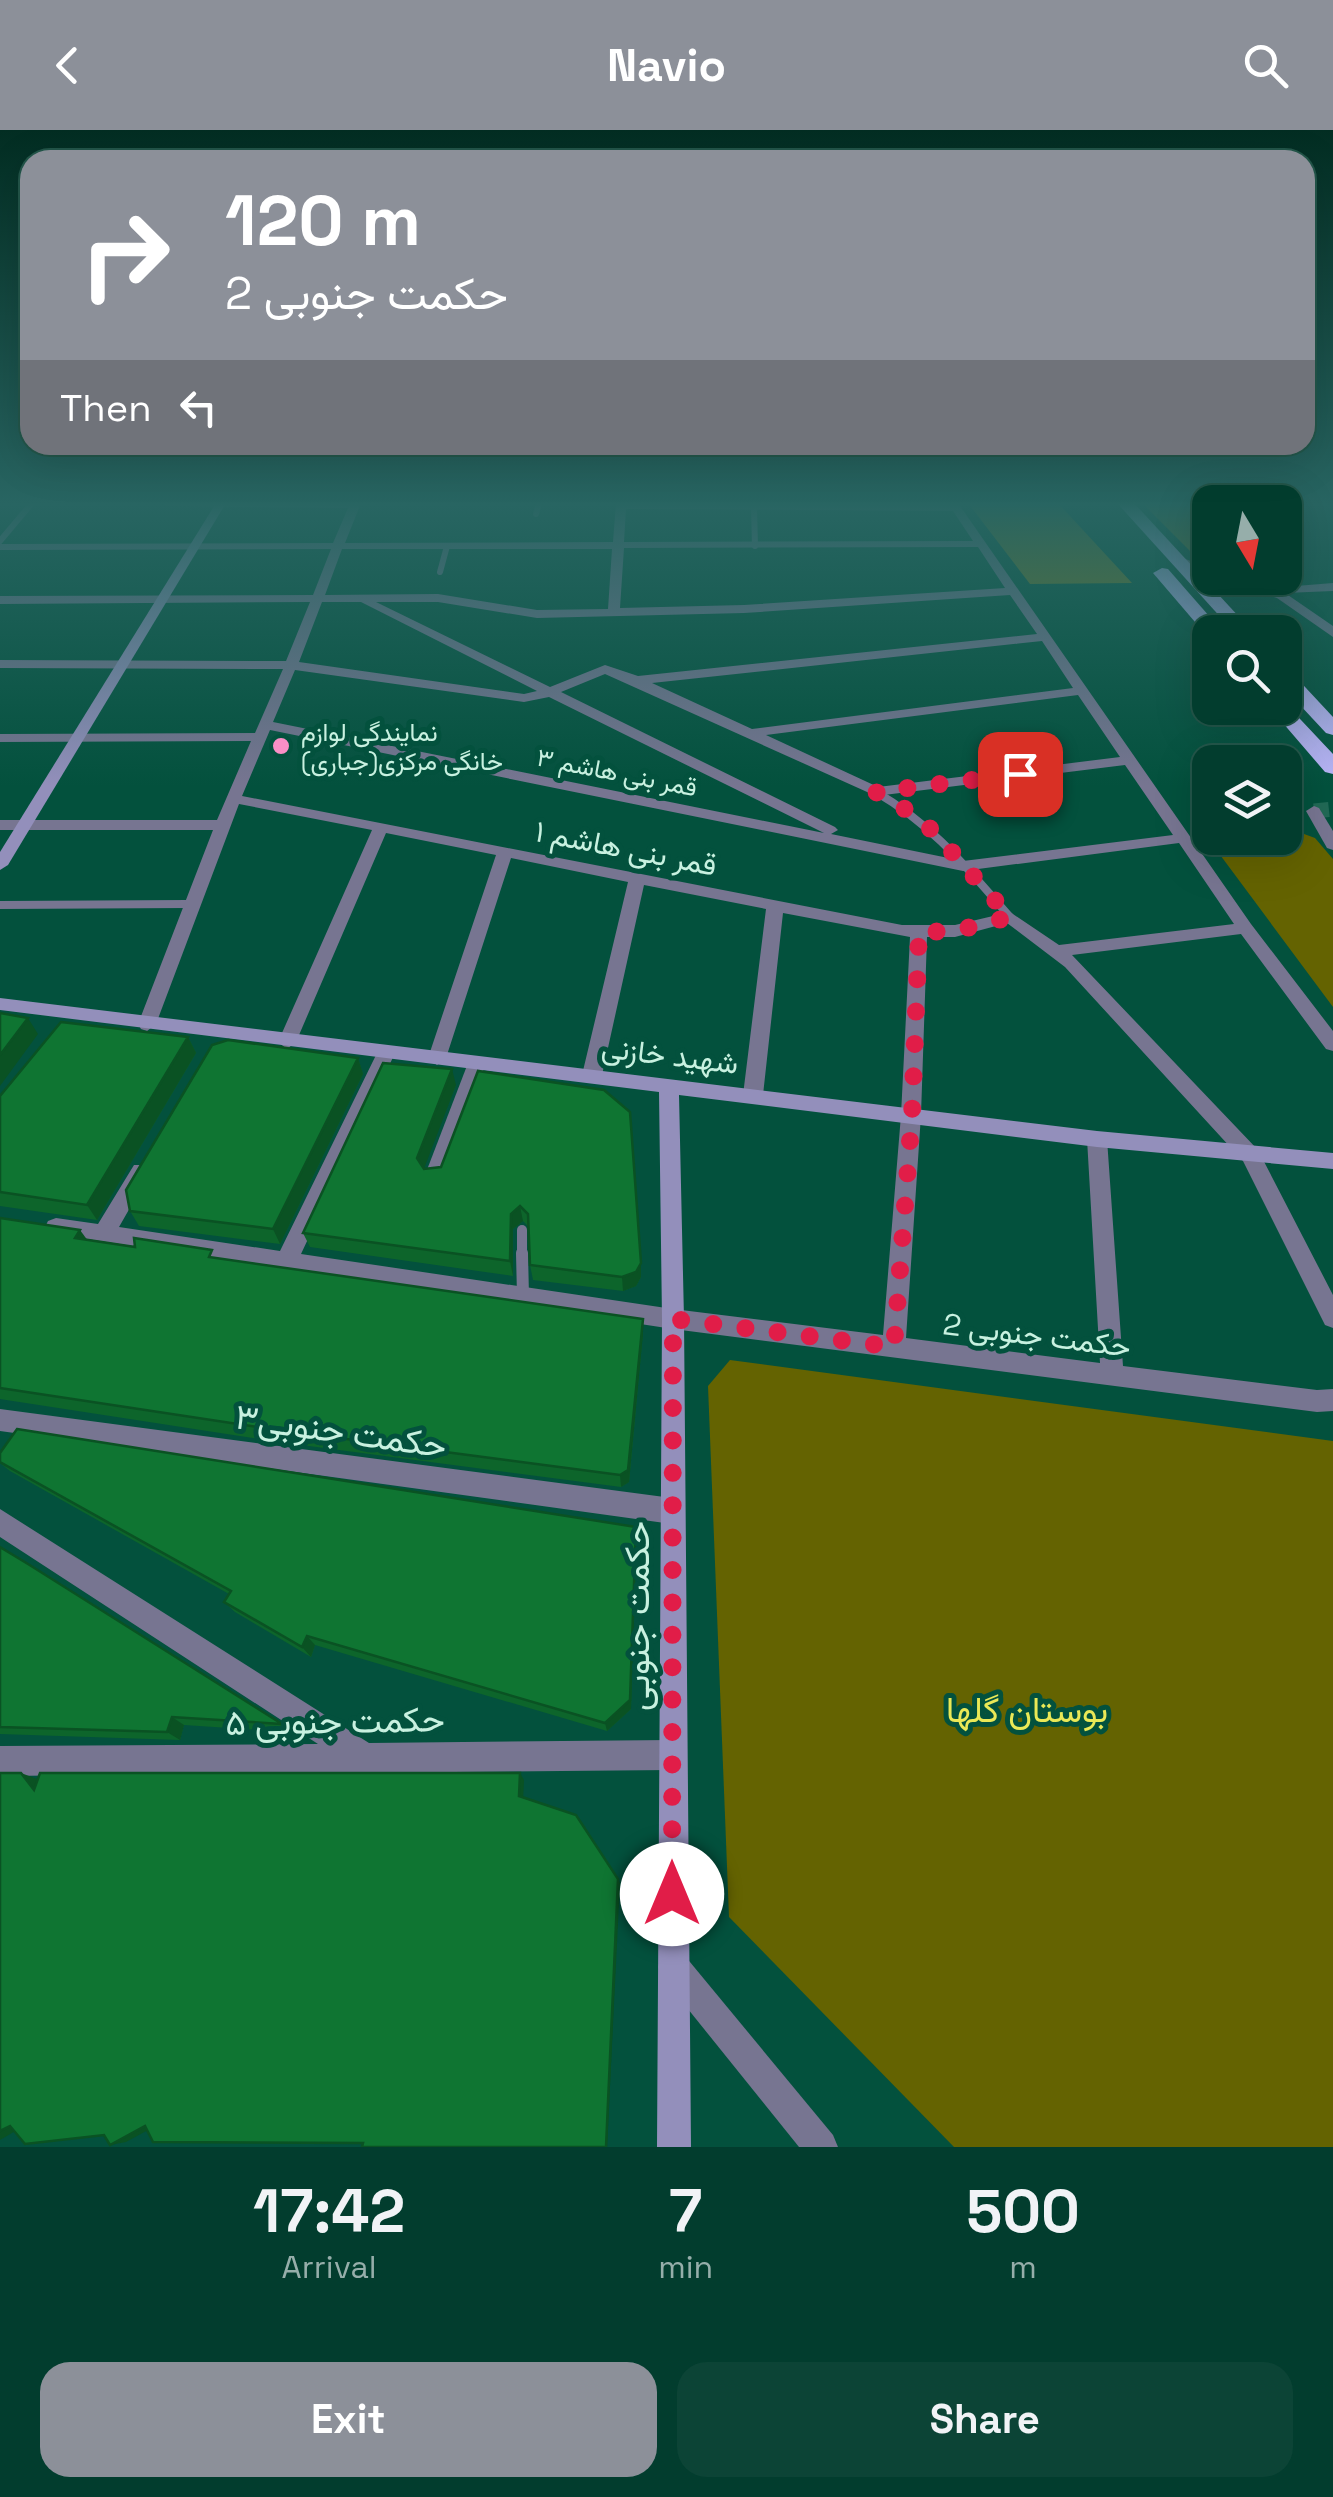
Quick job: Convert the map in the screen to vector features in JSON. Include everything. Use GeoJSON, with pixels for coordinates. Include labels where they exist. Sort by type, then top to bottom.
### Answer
{"type":"FeatureCollection","features":[{"type":"Feature","properties":{"kind":"highway"},"geometry":{"type":"LineString","coordinates":[[1302,695],[1333,729]]}},
{"type":"Feature","properties":{"kind":"highway"},"geometry":{"type":"LineString","coordinates":[[1295,725],[1333,768]]}},
{"type":"Feature","properties":{"kind":"street"},"geometry":{"type":"LineString","coordinates":[[0,865],[164,597]]}},
{"type":"Feature","properties":{"kind":"street"},"geometry":{"type":"LineString","coordinates":[[147,1024],[188,904],[320,597]]}},
{"type":"Feature","properties":{"kind":"street"},"geometry":{"type":"LineString","coordinates":[[614,597],[614,612]]}},
{"type":"Feature","properties":{"kind":"street"},"geometry":{"type":"LineString","coordinates":[[0,600],[438,598],[537,614],[744,609],[921,597]]}},
{"type":"Feature","properties":{"kind":"street"},"geometry":{"type":"LineString","coordinates":[[1017,597],[1246,928],[1333,1044]]}},
{"type":"Feature","properties":{"kind":"street"},"geometry":{"type":"LineString","coordinates":[[1287,597],[1302,604],[1333,632]]}},
{"type":"Feature","properties":{"kind":"street"},"geometry":{"type":"LineString","coordinates":[[360,599],[856,842]]}},
{"type":"Feature","properties":{"kind":"street"},"geometry":{"type":"LineString","coordinates":[[638,680],[1045,637]]}},
{"type":"Feature","properties":{"kind":"street"},"geometry":{"type":"LineString","coordinates":[[0,664],[291,665],[512,697],[548,693],[605,670],[638,680],[876,792],[1128,760]]}},
{"type":"Feature","properties":{"kind":"street"},"geometry":{"type":"LineString","coordinates":[[749,733],[1082,691]]}},
{"type":"Feature","properties":{"kind":"street","name":"قمر بنی هاشم ۳"},"geometry":{"type":"LineString","coordinates":[[0,738],[260,730],[856,842],[963,866],[1183,838]]}},
{"type":"Feature","properties":{"kind":"street","name":"قمر بنی هاشم ۱"},"geometry":{"type":"LineString","coordinates":[[232,798],[919,932],[955,931],[1010,917]]}},
{"type":"Feature","properties":{"kind":"street"},"geometry":{"type":"LineString","coordinates":[[1314,811],[1333,845]]}},
{"type":"Feature","properties":{"kind":"street"},"geometry":{"type":"LineString","coordinates":[[0,825],[220,825]]}},
{"type":"Feature","properties":{"kind":"street"},"geometry":{"type":"LineString","coordinates":[[287,1042],[381,828]]}},
{"type":"Feature","properties":{"kind":"street"},"geometry":{"type":"LineString","coordinates":[[438,1058],[505,852]]}},
{"type":"Feature","properties":{"kind":"street"},"geometry":{"type":"LineString","coordinates":[[592,1076],[636,878]]}},
{"type":"Feature","properties":{"kind":"street"},"geometry":{"type":"LineString","coordinates":[[753,1096],[775,906]]}},
{"type":"Feature","properties":{"kind":"street"},"geometry":{"type":"LineString","coordinates":[[1010,917],[1056,951],[1250,1156],[1333,1318]]}},
{"type":"Feature","properties":{"kind":"street"},"geometry":{"type":"LineString","coordinates":[[1056,951],[1246,928]]}},
{"type":"Feature","properties":{"kind":"street"},"geometry":{"type":"LineString","coordinates":[[894,1347],[912,1115],[919,932]]}},
{"type":"Feature","properties":{"kind":"street","name":"شهید خازنی"},"geometry":{"type":"LineString","coordinates":[[0,1004],[66,1022],[147,1024],[217,1042],[287,1042],[438,1058],[1250,1156],[1333,1162]]}},
{"type":"Feature","properties":{"kind":"street"},"geometry":{"type":"LineString","coordinates":[[287,1260],[386,1053]]}},
{"type":"Feature","properties":{"kind":"street"},"geometry":{"type":"LineString","coordinates":[[435,1175],[477,1063]]}},
{"type":"Feature","properties":{"kind":"street","name":"حکمت جنوبی"},"geometry":{"type":"LineString","coordinates":[[669,1085],[674,2147]]}},
{"type":"Feature","properties":{"kind":"street"},"geometry":{"type":"LineString","coordinates":[[1096,1138],[1112,1376]]}},
{"type":"Feature","properties":{"kind":"street"},"geometry":{"type":"LineString","coordinates":[[104,1234],[153,1150]]}},
{"type":"Feature","properties":{"kind":"street","name":"حکمت جنوبی 2"},"geometry":{"type":"LineString","coordinates":[[35,1224],[673,1319],[1318,1402],[1333,1400]]}},
{"type":"Feature","properties":{"kind":"street","name":"حکمت جنوبی۳"},"geometry":{"type":"LineString","coordinates":[[0,1420],[672,1511]]}},
{"type":"Feature","properties":{"kind":"street"},"geometry":{"type":"LineString","coordinates":[[0,1522],[368,1759]]}},
{"type":"Feature","properties":{"kind":"street","name":"حکمت جنوبی ۵"},"geometry":{"type":"LineString","coordinates":[[0,1761],[671,1755]]}},
{"type":"Feature","properties":{"kind":"street"},"geometry":{"type":"LineString","coordinates":[[672,1964],[821,2147]]}},
{"type":"Feature","properties":{"kind":"lane"},"geometry":{"type":"LineString","coordinates":[[876,792],[915,815],[1010,917]]}},
{"type":"Feature","properties":{"kind":"lane"},"geometry":{"type":"LineString","coordinates":[[0,905],[188,904]]}},
{"type":"Feature","properties":{"kind":"lane"},"geometry":{"type":"LineString","coordinates":[[522,1230],[523,1296]]}},
{"type":"Feature","properties":{"kind":"green space"},"geometry":{"type":"Polygon","coordinates":[[[1302,833],[1315,838],[1333,859],[1333,1007],[1220,855],[1302,855],[1302,833]]]}},
{"type":"Feature","properties":{"kind":"green space","name":"بوستان گلها"},"geometry":{"type":"Polygon","coordinates":[[[730,1360],[1333,1441],[1333,2147],[954,2147],[729,1917],[708,1386],[730,1360]]]}},
{"type":"Feature","properties":{"kind":"building"},"geometry":{"type":"Polygon","coordinates":[[[0,1013],[28,1018],[0,1055],[0,1013]]]}},
{"type":"Feature","properties":{"kind":"building"},"geometry":{"type":"Polygon","coordinates":[[[61,1022],[188,1037],[87,1205],[0,1192],[0,1096],[61,1022]]]}},
{"type":"Feature","properties":{"kind":"building"},"geometry":{"type":"Polygon","coordinates":[[[228,1040],[358,1058],[273,1229],[130,1211],[126,1190],[212,1045],[228,1040]]]}},
{"type":"Feature","properties":{"kind":"building"},"geometry":{"type":"Polygon","coordinates":[[[383,1063],[452,1069],[417,1158],[424,1169],[441,1167],[478,1071],[604,1090],[630,1112],[641,1263],[636,1272],[622,1277],[530,1265],[528,1214],[520,1206],[511,1214],[510,1261],[303,1233],[383,1063]]]}},
{"type":"Feature","properties":{"kind":"building"},"geometry":{"type":"Polygon","coordinates":[[[0,1218],[80,1230],[75,1238],[135,1247],[134,1238],[212,1250],[209,1257],[643,1319],[628,1470],[620,1475],[0,1388],[0,1218]]]}},
{"type":"Feature","properties":{"kind":"building"},"geometry":{"type":"Polygon","coordinates":[[[17,1429],[636,1527],[630,1700],[605,1723],[307,1636],[302,1647],[224,1602],[231,1591],[0,1462],[0,1453],[17,1429]]]}},
{"type":"Feature","properties":{"kind":"building"},"geometry":{"type":"Polygon","coordinates":[[[0,1547],[282,1724],[172,1717],[167,1732],[0,1727],[0,1547]]]}},
{"type":"Feature","properties":{"kind":"building"},"geometry":{"type":"Polygon","coordinates":[[[0,1773],[21,1773],[34,1790],[40,1773],[520,1773],[519,1796],[576,1815],[618,1879],[606,2147],[153,2142],[145,2126],[110,2145],[104,2135],[25,2144],[10,2126],[0,2131],[0,1773]]]}},
{"type":"Feature","properties":{"kind":"tunnel"},"geometry":{"type":"LineString","coordinates":[[1314,811],[1333,809]]}},
{"type":"Feature","properties":{"kind":"place","name":"نمایندگی لوازم خانگی مرکزی(جباری)"},"geometry":{"type":"Point","coordinates":[281,746]}},
{"type":"Feature","properties":{"kind":"route"},"geometry":{"type":"LineString","coordinates":[[672,1894],[673,1319],[894,1347],[912,1115],[919,932],[955,931],[1010,917],[935,833],[915,815],[876,792],[1020,774]]}}]}
